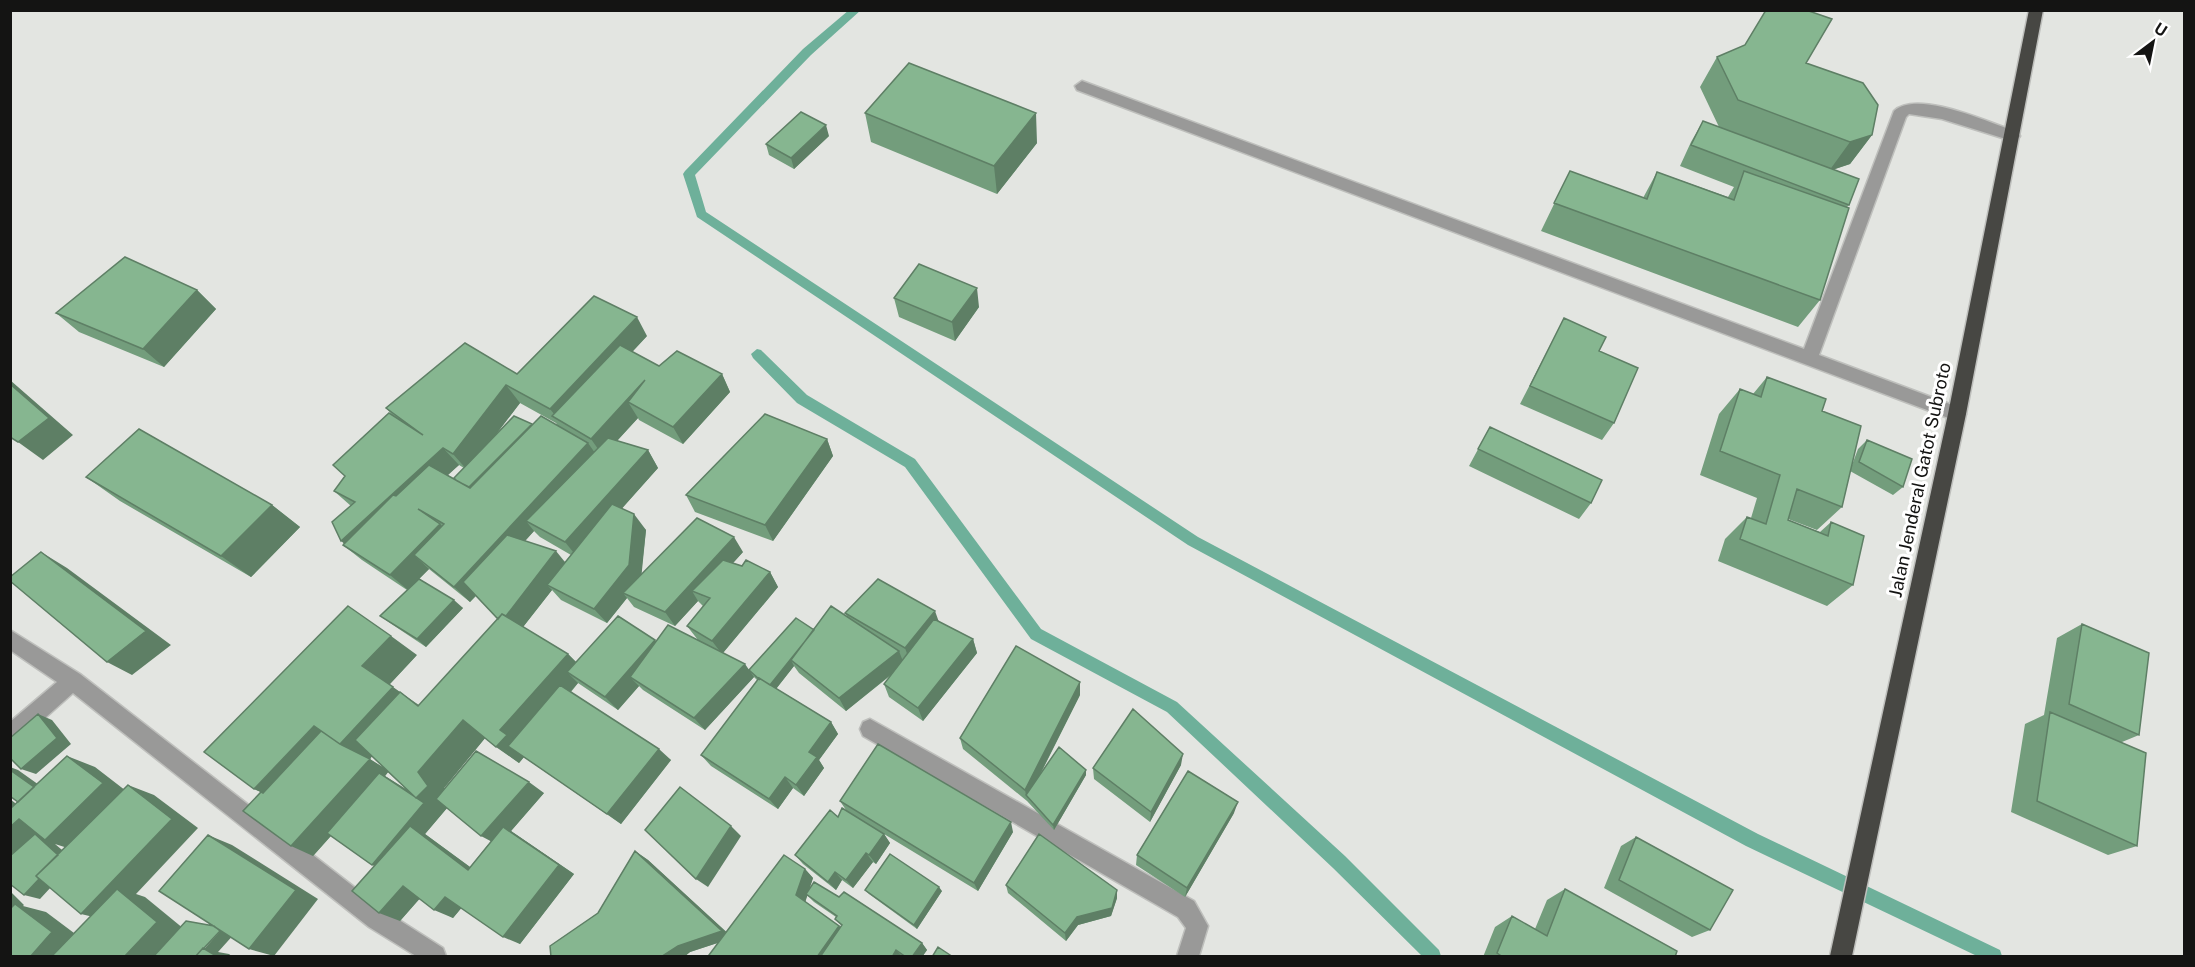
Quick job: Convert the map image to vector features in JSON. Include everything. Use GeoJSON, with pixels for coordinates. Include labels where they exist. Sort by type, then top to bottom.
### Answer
{"type":"FeatureCollection","features":[{"type":"Feature","properties":{"kind":"highway","name":"Jalan Jenderal Gatot Subroto"},"geometry":{"type":"LineString","coordinates":[[1841,957],[1958,414],[2036,10]]}},
{"type":"Feature","properties":{"kind":"street"},"geometry":{"type":"LineString","coordinates":[[1082,86],[1958,414]]}},
{"type":"Feature","properties":{"kind":"street"},"geometry":{"type":"LineString","coordinates":[[1809,358],[1899,115],[1906,109],[1916,108],[1940,113],[2012,136]]}},
{"type":"Feature","properties":{"kind":"street"},"geometry":{"type":"LineString","coordinates":[[10,639],[73,681],[377,919],[435,957]]}},
{"type":"Feature","properties":{"kind":"street"},"geometry":{"type":"LineString","coordinates":[[10,736],[73,681]]}},
{"type":"Feature","properties":{"kind":"street"},"geometry":{"type":"LineString","coordinates":[[870,729],[1186,909],[1197,926],[1188,957]]}},
{"type":"Feature","properties":{"kind":"building"},"geometry":{"type":"Polygon","coordinates":[[[1766,10],[1806,10],[1832,19],[1806,63],[1863,83],[1878,105],[1872,135],[1850,142],[1738,100],[1717,57],[1745,45],[1766,10]]]}},
{"type":"Feature","properties":{"kind":"building"},"geometry":{"type":"Polygon","coordinates":[[[909,63],[1036,113],[994,166],[865,113],[909,63]]]}},
{"type":"Feature","properties":{"kind":"building"},"geometry":{"type":"Polygon","coordinates":[[[801,112],[826,125],[791,158],[766,144],[801,112]]]}},
{"type":"Feature","properties":{"kind":"building"},"geometry":{"type":"Polygon","coordinates":[[[1703,121],[1859,179],[1849,205],[1691,145],[1703,121]]]}},
{"type":"Feature","properties":{"kind":"building"},"geometry":{"type":"Polygon","coordinates":[[[1570,171],[1647,199],[1657,172],[1734,200],[1744,171],[1849,208],[1820,300],[1554,203],[1570,171]]]}},
{"type":"Feature","properties":{"kind":"building"},"geometry":{"type":"Polygon","coordinates":[[[125,257],[197,290],[143,349],[56,313],[125,257]]]}},
{"type":"Feature","properties":{"kind":"building"},"geometry":{"type":"Polygon","coordinates":[[[919,264],[977,288],[952,322],[894,298],[919,264]]]}},
{"type":"Feature","properties":{"kind":"building"},"geometry":{"type":"Polygon","coordinates":[[[594,296],[637,317],[550,409],[506,385],[453,454],[443,448],[341,541],[332,522],[355,502],[334,491],[345,476],[333,465],[389,413],[423,435],[386,408],[465,343],[517,374],[594,296]]]}},
{"type":"Feature","properties":{"kind":"building"},"geometry":{"type":"Polygon","coordinates":[[[1564,318],[1606,337],[1599,351],[1638,368],[1614,423],[1530,386],[1564,318]]]}},
{"type":"Feature","properties":{"kind":"building"},"geometry":{"type":"Polygon","coordinates":[[[620,345],[659,366],[677,351],[722,374],[673,427],[628,402],[645,380],[591,439],[552,416],[620,345]]]}},
{"type":"Feature","properties":{"kind":"building"},"geometry":{"type":"Polygon","coordinates":[[[1767,377],[1826,399],[1822,411],[1861,426],[1842,507],[1797,489],[1788,520],[1828,536],[1831,522],[1864,536],[1853,585],[1740,539],[1747,517],[1766,524],[1780,475],[1720,451],[1740,389],[1761,397],[1767,377]]]}},
{"type":"Feature","properties":{"kind":"building"},"geometry":{"type":"Polygon","coordinates":[[[10,384],[49,418],[18,442],[10,437],[10,384]]]}},
{"type":"Feature","properties":{"kind":"building"},"geometry":{"type":"Polygon","coordinates":[[[765,414],[827,439],[765,525],[686,495],[765,414]]]}},
{"type":"Feature","properties":{"kind":"building"},"geometry":{"type":"Polygon","coordinates":[[[514,416],[532,424],[469,487],[457,481],[454,478],[514,416]]]}},
{"type":"Feature","properties":{"kind":"building"},"geometry":{"type":"Polygon","coordinates":[[[541,416],[588,443],[454,587],[414,555],[444,524],[418,509],[440,524],[390,575],[343,545],[393,495],[396,496],[429,465],[470,488],[541,416]]]}},
{"type":"Feature","properties":{"kind":"building"},"geometry":{"type":"Polygon","coordinates":[[[1490,427],[1602,480],[1591,503],[1478,449],[1490,427]]]}},
{"type":"Feature","properties":{"kind":"building"},"geometry":{"type":"Polygon","coordinates":[[[139,429],[272,505],[221,556],[86,477],[139,429]]]}},
{"type":"Feature","properties":{"kind":"building"},"geometry":{"type":"Polygon","coordinates":[[[608,438],[648,450],[565,542],[526,521],[608,438]]]}},
{"type":"Feature","properties":{"kind":"building"},"geometry":{"type":"Polygon","coordinates":[[[1867,440],[1912,459],[1903,487],[1859,462],[1867,440]]]}},
{"type":"Feature","properties":{"kind":"building"},"geometry":{"type":"Polygon","coordinates":[[[612,504],[634,514],[629,565],[594,609],[547,585],[612,504]]]}},
{"type":"Feature","properties":{"kind":"building"},"geometry":{"type":"Polygon","coordinates":[[[697,518],[734,537],[665,612],[623,593],[697,518]]]}},
{"type":"Feature","properties":{"kind":"building"},"geometry":{"type":"Polygon","coordinates":[[[507,535],[556,551],[506,616],[502,614],[498,619],[463,582],[507,535]]]}},
{"type":"Feature","properties":{"kind":"building"},"geometry":{"type":"Polygon","coordinates":[[[41,552],[146,631],[107,662],[10,581],[10,577],[41,552]]]}},
{"type":"Feature","properties":{"kind":"building"},"geometry":{"type":"Polygon","coordinates":[[[723,560],[742,566],[746,560],[770,572],[712,641],[687,626],[710,598],[692,591],[723,560]]]}},
{"type":"Feature","properties":{"kind":"building"},"geometry":{"type":"Polygon","coordinates":[[[419,579],[454,600],[417,639],[380,616],[419,579]]]}},
{"type":"Feature","properties":{"kind":"building"},"geometry":{"type":"Polygon","coordinates":[[[878,579],[935,611],[905,648],[845,613],[878,579]]]}},
{"type":"Feature","properties":{"kind":"building"},"geometry":{"type":"Polygon","coordinates":[[[348,606],[391,636],[362,666],[393,687],[340,744],[314,726],[254,789],[204,752],[348,606]]]}},
{"type":"Feature","properties":{"kind":"building"},"geometry":{"type":"Polygon","coordinates":[[[831,606],[899,651],[839,698],[791,660],[831,606]]]}},
{"type":"Feature","properties":{"kind":"building"},"geometry":{"type":"Polygon","coordinates":[[[502,614],[568,654],[500,730],[507,735],[496,747],[463,720],[418,772],[428,786],[416,798],[355,740],[400,692],[418,706],[502,614]]]}},
{"type":"Feature","properties":{"kind":"building"},"geometry":{"type":"Polygon","coordinates":[[[618,616],[655,640],[605,697],[567,672],[618,616]]]}},
{"type":"Feature","properties":{"kind":"building"},"geometry":{"type":"Polygon","coordinates":[[[796,618],[814,630],[770,685],[749,670],[796,618]]]}},
{"type":"Feature","properties":{"kind":"building"},"geometry":{"type":"Polygon","coordinates":[[[934,619],[973,639],[918,708],[884,684],[934,619]]]}},
{"type":"Feature","properties":{"kind":"building"},"geometry":{"type":"Polygon","coordinates":[[[2082,624],[2149,653],[2139,735],[2069,704],[2082,624]]]}},
{"type":"Feature","properties":{"kind":"building"},"geometry":{"type":"Polygon","coordinates":[[[668,625],[745,664],[694,718],[630,677],[668,625]]]}},
{"type":"Feature","properties":{"kind":"building"},"geometry":{"type":"Polygon","coordinates":[[[1016,646],[1080,682],[1025,790],[960,738],[1016,646]]]}},
{"type":"Feature","properties":{"kind":"building"},"geometry":{"type":"Polygon","coordinates":[[[759,678],[831,722],[809,752],[817,757],[796,785],[785,777],[769,799],[701,755],[759,678]]]}},
{"type":"Feature","properties":{"kind":"building"},"geometry":{"type":"Polygon","coordinates":[[[560,685],[659,749],[607,814],[508,746],[560,685]]]}},
{"type":"Feature","properties":{"kind":"building"},"geometry":{"type":"Polygon","coordinates":[[[1133,709],[1183,754],[1151,812],[1093,768],[1133,709]]]}},
{"type":"Feature","properties":{"kind":"building"},"geometry":{"type":"Polygon","coordinates":[[[2050,712],[2146,753],[2137,846],[2037,801],[2050,712]]]}},
{"type":"Feature","properties":{"kind":"building"},"geometry":{"type":"Polygon","coordinates":[[[38,714],[57,738],[21,769],[10,758],[10,738],[38,714]]]}},
{"type":"Feature","properties":{"kind":"building"},"geometry":{"type":"Polygon","coordinates":[[[321,731],[340,744],[370,759],[291,846],[243,811],[321,731]]]}},
{"type":"Feature","properties":{"kind":"building"},"geometry":{"type":"Polygon","coordinates":[[[878,744],[1011,822],[974,883],[840,801],[878,744]]]}},
{"type":"Feature","properties":{"kind":"building"},"geometry":{"type":"Polygon","coordinates":[[[1059,747],[1086,770],[1053,825],[1026,795],[1059,747]]]}},
{"type":"Feature","properties":{"kind":"building"},"geometry":{"type":"Polygon","coordinates":[[[476,751],[529,782],[481,836],[436,799],[476,751]]]}},
{"type":"Feature","properties":{"kind":"building"},"geometry":{"type":"Polygon","coordinates":[[[67,756],[103,783],[45,840],[19,819],[10,827],[10,809],[67,756]]]}},
{"type":"Feature","properties":{"kind":"building"},"geometry":{"type":"Polygon","coordinates":[[[10,770],[34,787],[18,802],[10,796],[10,770]]]}},
{"type":"Feature","properties":{"kind":"building"},"geometry":{"type":"Polygon","coordinates":[[[1188,771],[1238,802],[1187,888],[1137,855],[1188,771]]]}},
{"type":"Feature","properties":{"kind":"building"},"geometry":{"type":"Polygon","coordinates":[[[379,773],[424,803],[372,865],[327,833],[379,773]]]}},
{"type":"Feature","properties":{"kind":"building"},"geometry":{"type":"Polygon","coordinates":[[[128,785],[172,819],[81,914],[36,876],[128,785]]]}},
{"type":"Feature","properties":{"kind":"building"},"geometry":{"type":"Polygon","coordinates":[[[680,787],[731,826],[696,879],[645,830],[680,787]]]}},
{"type":"Feature","properties":{"kind":"building"},"geometry":{"type":"Polygon","coordinates":[[[842,808],[884,834],[869,855],[866,853],[846,880],[835,872],[828,882],[795,855],[830,810],[838,817],[842,808]]]}},
{"type":"Feature","properties":{"kind":"building"},"geometry":{"type":"Polygon","coordinates":[[[410,826],[468,870],[503,827],[559,865],[503,937],[445,897],[434,910],[403,886],[379,913],[352,891],[410,826]]]}},
{"type":"Feature","properties":{"kind":"building"},"geometry":{"type":"Polygon","coordinates":[[[35,834],[58,855],[36,876],[39,879],[24,895],[10,884],[10,856],[35,834]]]}},
{"type":"Feature","properties":{"kind":"building"},"geometry":{"type":"Polygon","coordinates":[[[1039,834],[1117,890],[1112,908],[1077,917],[1065,933],[1006,885],[1039,834]]]}},
{"type":"Feature","properties":{"kind":"building"},"geometry":{"type":"Polygon","coordinates":[[[208,835],[296,890],[249,949],[159,891],[208,835]]]}},
{"type":"Feature","properties":{"kind":"building"},"geometry":{"type":"Polygon","coordinates":[[[1636,837],[1733,890],[1710,930],[1619,880],[1636,837]]]}},
{"type":"Feature","properties":{"kind":"building"},"geometry":{"type":"Polygon","coordinates":[[[635,851],[722,931],[678,946],[661,957],[551,957],[550,946],[598,913],[635,851]]]}},
{"type":"Feature","properties":{"kind":"building"},"geometry":{"type":"Polygon","coordinates":[[[890,854],[939,887],[914,925],[865,890],[890,854]]]}},
{"type":"Feature","properties":{"kind":"building"},"geometry":{"type":"Polygon","coordinates":[[[784,855],[805,869],[796,895],[839,926],[817,957],[711,957],[709,955],[784,855]]]}},
{"type":"Feature","properties":{"kind":"building"},"geometry":{"type":"Polygon","coordinates":[[[814,882],[839,897],[844,892],[922,943],[912,957],[906,957],[896,950],[892,957],[820,957],[842,925],[835,919],[837,916],[806,894],[814,882]]]}},
{"type":"Feature","properties":{"kind":"building"},"geometry":{"type":"Polygon","coordinates":[[[117,889],[157,922],[124,957],[51,957],[117,889]]]}},
{"type":"Feature","properties":{"kind":"building"},"geometry":{"type":"Polygon","coordinates":[[[1565,889],[1677,951],[1675,957],[1503,957],[1497,953],[1512,916],[1547,936],[1565,889]]]}},
{"type":"Feature","properties":{"kind":"building"},"geometry":{"type":"Polygon","coordinates":[[[15,904],[52,932],[30,957],[10,957],[10,909],[15,904]]]}},
{"type":"Feature","properties":{"kind":"building"},"geometry":{"type":"Polygon","coordinates":[[[186,921],[214,926],[220,931],[195,957],[153,957],[186,921]]]}},
{"type":"Feature","properties":{"kind":"building"},"geometry":{"type":"Polygon","coordinates":[[[938,947],[953,957],[932,957],[938,947]]]}},
{"type":"Feature","properties":{"kind":"building"},"geometry":{"type":"Polygon","coordinates":[[[203,948],[218,957],[195,957],[203,948]]]}},
{"type":"Feature","properties":{"kind":"waterway"},"geometry":{"type":"LineString","coordinates":[[856,10],[807,52],[689,174],[701,214],[1193,541],[1752,840],[1994,956]]}},
{"type":"Feature","properties":{"kind":"waterway"},"geometry":{"type":"LineString","coordinates":[[757,354],[802,399],[910,463],[1036,634],[1172,707],[1339,862],[1433,956]]}}]}
